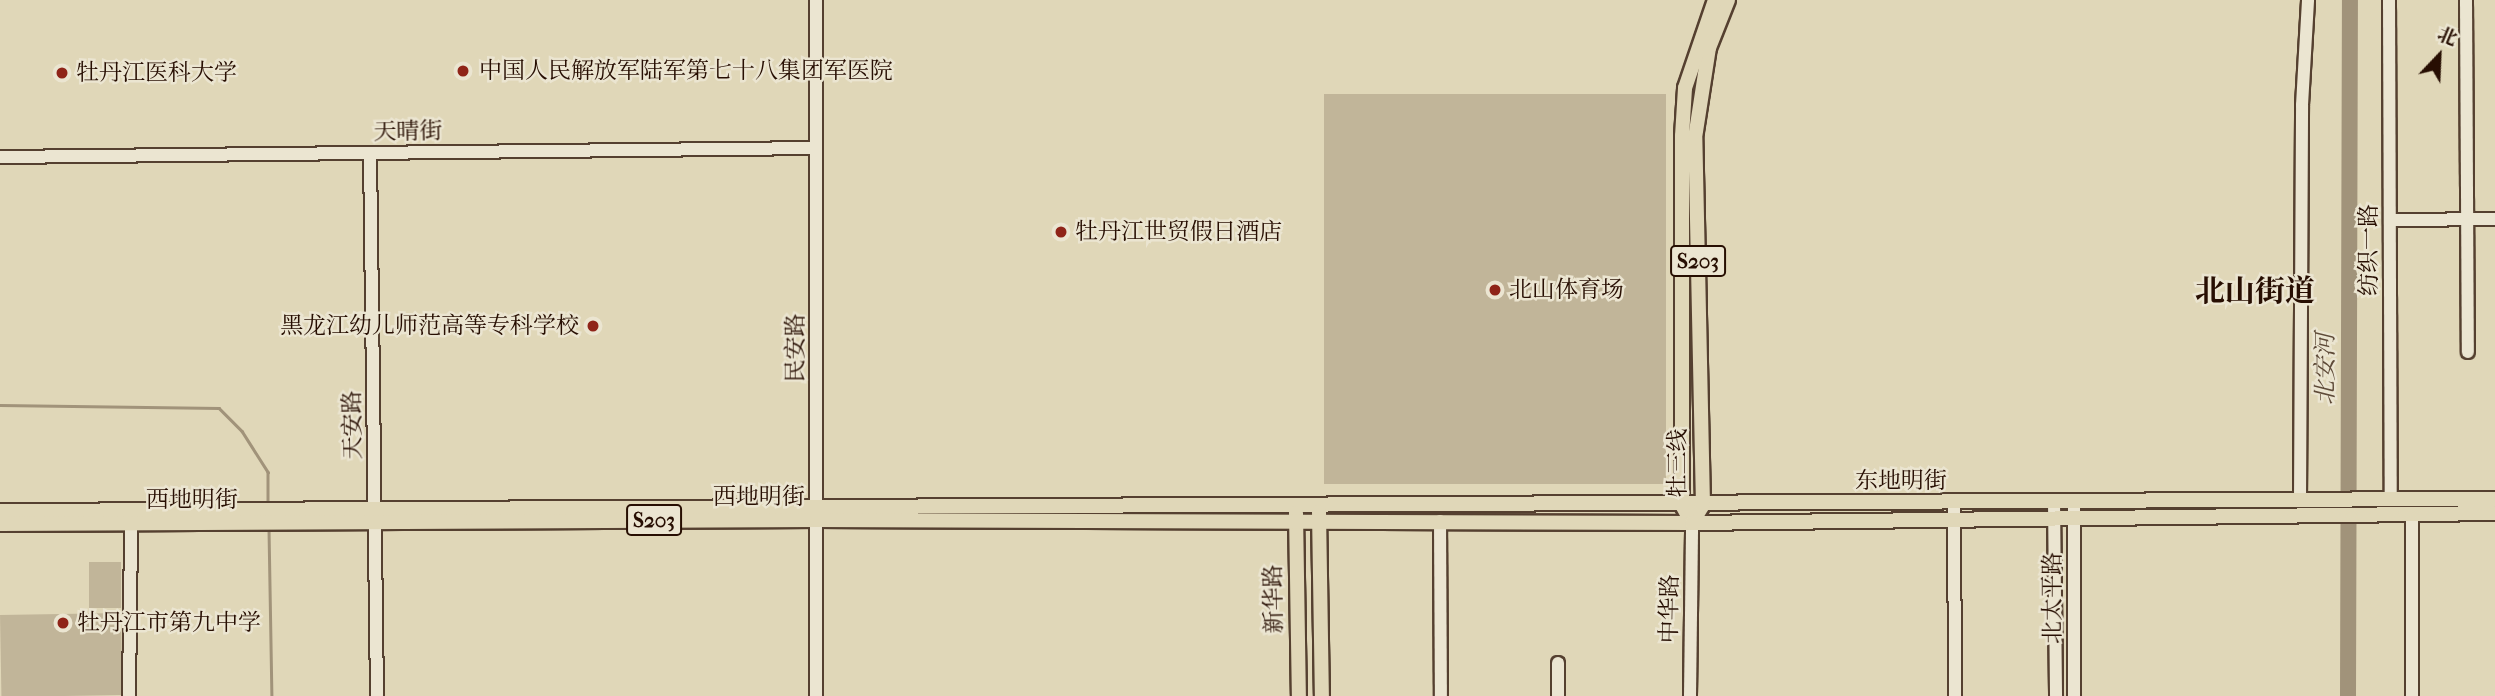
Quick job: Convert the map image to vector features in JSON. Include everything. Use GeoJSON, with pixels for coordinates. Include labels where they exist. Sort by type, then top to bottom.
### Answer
{"type":"FeatureCollection","features":[{"type":"Feature","properties":{"kind":"main road","name":"牡三线"},"geometry":{"type":"LineString","coordinates":[[1715,0],[1697,44],[1684,100],[1682,505],[1692,523],[1703,505],[1695,138],[1709,48],[1728,0]]}},
{"type":"Feature","properties":{"kind":"main road","name":"东地明街"},"geometry":{"type":"LineString","coordinates":[[1307,501],[1703,505],[2300,499],[2316,507]]}},
{"type":"Feature","properties":{"kind":"main road","name":"东地明街"},"geometry":{"type":"LineString","coordinates":[[1307,521],[1692,523],[2074,520],[2495,499]]}},
{"type":"Feature","properties":{"kind":"main road","name":"西地明街"},"geometry":{"type":"LineString","coordinates":[[0,511],[376,515],[817,513],[1307,501]]}},
{"type":"Feature","properties":{"kind":"main road","name":"新华路"},"geometry":{"type":"LineString","coordinates":[[1299,696],[1307,501]]}},
{"type":"Feature","properties":{"kind":"main road"},"geometry":{"type":"LineString","coordinates":[[1307,501],[1322,696]]}},
{"type":"Feature","properties":{"kind":"main road","name":"东地明街"},"geometry":{"type":"LineString","coordinates":[[2386,504],[2412,513],[2495,513]]}},
{"type":"Feature","properties":{"kind":"main road","name":"西地明街"},"geometry":{"type":"LineString","coordinates":[[817,513],[1307,521]]}},
{"type":"Feature","properties":{"kind":"main road","name":"西地明街"},"geometry":{"type":"LineString","coordinates":[[0,524],[131,523],[376,515]]}},
{"type":"Feature","properties":{"kind":"street","name":"民安路"},"geometry":{"type":"LineString","coordinates":[[816,696],[817,0]]}},
{"type":"Feature","properties":{"kind":"street"},"geometry":{"type":"LineString","coordinates":[[2300,499],[2302,105],[2308,0]]}},
{"type":"Feature","properties":{"kind":"street","name":"纺织一路"},"geometry":{"type":"LineString","coordinates":[[2386,504],[2390,220],[2389,0]]}},
{"type":"Feature","properties":{"kind":"street"},"geometry":{"type":"LineString","coordinates":[[2466,0],[2468,352]]}},
{"type":"Feature","properties":{"kind":"street","name":"天晴街"},"geometry":{"type":"LineString","coordinates":[[0,157],[817,148]]}},
{"type":"Feature","properties":{"kind":"street","name":"天安路"},"geometry":{"type":"LineString","coordinates":[[370,153],[377,696]]}},
{"type":"Feature","properties":{"kind":"street"},"geometry":{"type":"LineString","coordinates":[[2390,220],[2495,219]]}},
{"type":"Feature","properties":{"kind":"street","name":"北太平路"},"geometry":{"type":"LineString","coordinates":[[2074,500],[2074,696]]}},
{"type":"Feature","properties":{"kind":"street","name":"北太平路"},"geometry":{"type":"LineString","coordinates":[[2054,501],[2056,696]]}},
{"type":"Feature","properties":{"kind":"street"},"geometry":{"type":"LineString","coordinates":[[1954,503],[1955,696]]}},
{"type":"Feature","properties":{"kind":"street"},"geometry":{"type":"LineString","coordinates":[[2412,513],[2412,696]]}},
{"type":"Feature","properties":{"kind":"street"},"geometry":{"type":"LineString","coordinates":[[1440,521],[1441,696]]}},
{"type":"Feature","properties":{"kind":"street"},"geometry":{"type":"LineString","coordinates":[[129,696],[131,523]]}},
{"type":"Feature","properties":{"kind":"street","name":"中华路"},"geometry":{"type":"LineString","coordinates":[[1690,696],[1692,523]]}},
{"type":"Feature","properties":{"kind":"street"},"geometry":{"type":"LineString","coordinates":[[1558,663],[1558,696]]}},
{"type":"Feature","properties":{"kind":"shaded area","name":"北山体育场"},"geometry":{"type":"Polygon","coordinates":[[[1324,94],[1666,94],[1666,484],[1324,484],[1324,94]]]}},
{"type":"Feature","properties":{"kind":"shaded area"},"geometry":{"type":"Polygon","coordinates":[[[89,562],[121,562],[121,608],[89,608],[89,562]]]}},
{"type":"Feature","properties":{"kind":"shaded area"},"geometry":{"type":"Polygon","coordinates":[[[121,613],[122,695],[1,696],[0,615],[121,613]]]}},
{"type":"Feature","properties":{"kind":"waterway","name":"北安河"},"geometry":{"type":"LineString","coordinates":[[2348,696],[2350,0]]}},
{"type":"Feature","properties":{"kind":"waterway"},"geometry":{"type":"LineString","coordinates":[[0,405],[219,408],[242,431],[268,472],[268,505]]}},
{"type":"Feature","properties":{"kind":"waterway"},"geometry":{"type":"LineString","coordinates":[[269,529],[272,696]]}},
{"type":"Feature","properties":{"kind":"place","name":"中国人民解放军陆军第七十八集团军医院"},"geometry":{"type":"Point","coordinates":[463,71]}},
{"type":"Feature","properties":{"kind":"place","name":"牡丹江医科大学"},"geometry":{"type":"Point","coordinates":[62,73]}},
{"type":"Feature","properties":{"kind":"place","name":"牡丹江世贸假日酒店"},"geometry":{"type":"Point","coordinates":[1061,232]}},
{"type":"Feature","properties":{"kind":"place","name":"北山体育场"},"geometry":{"type":"Point","coordinates":[1495,290]}},
{"type":"Feature","properties":{"kind":"place","name":"黑龙江幼儿师范高等专科学校"},"geometry":{"type":"Point","coordinates":[593,326]}},
{"type":"Feature","properties":{"kind":"place","name":"牡丹江市第九中学"},"geometry":{"type":"Point","coordinates":[63,623]}},
{"type":"Feature","properties":{"kind":"district","name":"北山街道"},"geometry":{"type":"Point","coordinates":[2255,292]}}]}
